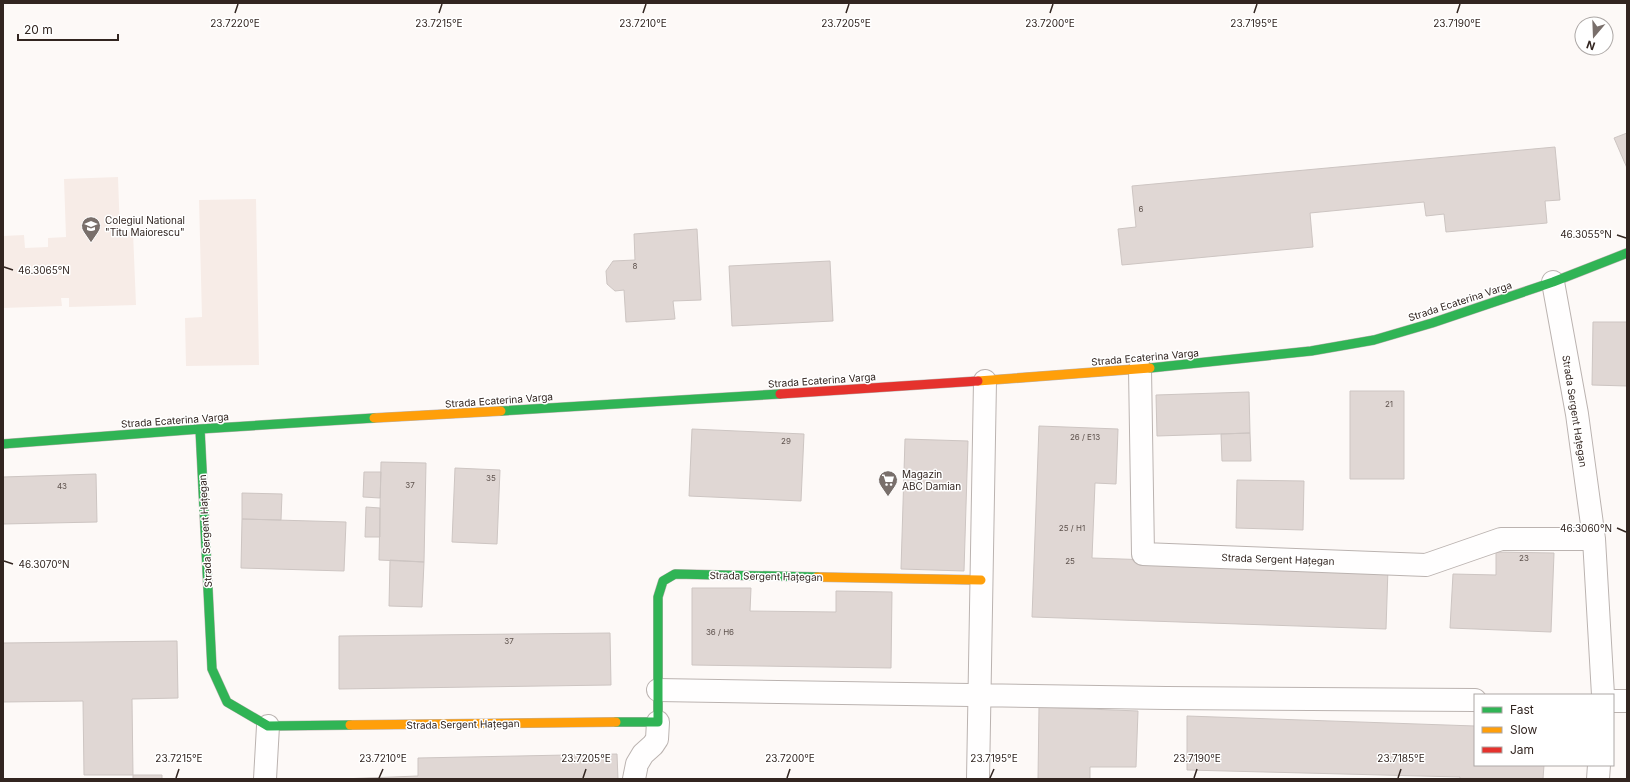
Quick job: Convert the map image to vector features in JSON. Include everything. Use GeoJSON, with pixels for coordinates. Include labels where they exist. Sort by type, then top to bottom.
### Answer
{"type":"FeatureCollection","features":[{"type":"Feature","properties":{"kind":"main road","name":"Strada Ecaterina Varga"},"geometry":{"type":"LineString","coordinates":[[3,444],[200,429],[985,381],[1140,369],[1311,350],[1374,340],[1432,323],[1553,282],[1627,253]]}},
{"type":"Feature","properties":{"kind":"main road","name":"Strada Sergent Hațegan"},"geometry":{"type":"LineString","coordinates":[[200,429],[212,669],[227,702],[268,726],[658,722],[658,597],[663,581],[675,574],[981,580]]}},
{"type":"Feature","properties":{"kind":"street","name":"Strada Sergent Hațegan"},"geometry":{"type":"LineString","coordinates":[[1553,282],[1577,414],[1594,540],[1604,694]]}},
{"type":"Feature","properties":{"kind":"street","name":"Strada Sergent Hațegan"},"geometry":{"type":"LineString","coordinates":[[1140,369],[1143,554],[1426,564],[1501,539],[1594,540]]}},
{"type":"Feature","properties":{"kind":"street"},"geometry":{"type":"LineString","coordinates":[[978,779],[978,695],[985,381]]}},
{"type":"Feature","properties":{"kind":"street"},"geometry":{"type":"LineString","coordinates":[[658,690],[1474,700]]}},
{"type":"Feature","properties":{"kind":"street"},"geometry":{"type":"LineString","coordinates":[[1614,701],[1627,701]]}},
{"type":"Feature","properties":{"kind":"street","name":"Strada Sergent Hațegan"},"geometry":{"type":"LineString","coordinates":[[634,779],[637,764],[643,754],[657,739],[658,722]]}},
{"type":"Feature","properties":{"kind":"street"},"geometry":{"type":"LineString","coordinates":[[265,779],[268,726]]}},
{"type":"Feature","properties":{"kind":"street"},"geometry":{"type":"LineString","coordinates":[[1598,779],[1599,766]]}},
{"type":"Feature","properties":{"kind":"shaded area","name":"Colegiul National \"Titu Maiorescu\""},"geometry":{"type":"Polygon","coordinates":[[[118,177],[120,233],[133,232],[136,305],[69,307],[69,298],[61,298],[62,306],[3,308],[3,236],[24,235],[25,248],[48,247],[48,238],[66,237],[64,179],[118,177]]]}},
{"type":"Feature","properties":{"kind":"shaded area"},"geometry":{"type":"Polygon","coordinates":[[[256,199],[259,365],[186,366],[185,318],[202,317],[199,200],[256,199]]]}},
{"type":"Feature","properties":{"kind":"building"},"geometry":{"type":"Polygon","coordinates":[[[1627,133],[1627,168],[1614,138],[1627,133]]]}},
{"type":"Feature","properties":{"kind":"building"},"geometry":{"type":"Polygon","coordinates":[[[1555,147],[1560,200],[1545,201],[1547,223],[1446,232],[1444,214],[1426,216],[1424,202],[1310,213],[1313,247],[1122,265],[1118,229],[1136,227],[1132,186],[1555,147]]]}},
{"type":"Feature","properties":{"kind":"building"},"geometry":{"type":"Polygon","coordinates":[[[697,229],[701,300],[673,301],[675,319],[626,322],[624,290],[615,291],[607,284],[606,271],[613,261],[635,260],[634,234],[697,229]]]}},
{"type":"Feature","properties":{"kind":"building"},"geometry":{"type":"Polygon","coordinates":[[[830,261],[833,321],[732,326],[729,266],[830,261]]]}},
{"type":"Feature","properties":{"kind":"building"},"geometry":{"type":"Polygon","coordinates":[[[1593,322],[1627,322],[1627,386],[1592,385],[1593,322]]]}},
{"type":"Feature","properties":{"kind":"building"},"geometry":{"type":"Polygon","coordinates":[[[1350,391],[1404,391],[1404,479],[1350,479],[1350,391]]]}},
{"type":"Feature","properties":{"kind":"building"},"geometry":{"type":"Polygon","coordinates":[[[1249,392],[1250,433],[1157,436],[1156,395],[1249,392]]]}},
{"type":"Feature","properties":{"kind":"building"},"geometry":{"type":"Polygon","coordinates":[[[1039,426],[1118,429],[1116,484],[1095,483],[1092,558],[1388,568],[1386,629],[1032,617],[1039,426]]]}},
{"type":"Feature","properties":{"kind":"building"},"geometry":{"type":"Polygon","coordinates":[[[692,429],[804,434],[801,501],[689,496],[692,429]]]}},
{"type":"Feature","properties":{"kind":"building"},"geometry":{"type":"Polygon","coordinates":[[[1250,433],[1251,461],[1222,461],[1221,434],[1250,433]]]}},
{"type":"Feature","properties":{"kind":"building"},"geometry":{"type":"Polygon","coordinates":[[[905,439],[968,441],[964,571],[901,569],[905,439]]]}},
{"type":"Feature","properties":{"kind":"building"},"geometry":{"type":"Polygon","coordinates":[[[381,462],[426,463],[424,562],[379,560],[381,462]]]}},
{"type":"Feature","properties":{"kind":"building"},"geometry":{"type":"Polygon","coordinates":[[[455,468],[500,470],[497,544],[452,542],[455,468]]]}},
{"type":"Feature","properties":{"kind":"building"},"geometry":{"type":"Polygon","coordinates":[[[364,472],[381,472],[380,498],[363,497],[364,472]]]}},
{"type":"Feature","properties":{"kind":"building"},"geometry":{"type":"Polygon","coordinates":[[[96,474],[97,522],[3,524],[3,477],[96,474]]]}},
{"type":"Feature","properties":{"kind":"building"},"geometry":{"type":"Polygon","coordinates":[[[1237,480],[1304,481],[1303,530],[1236,528],[1237,480]]]}},
{"type":"Feature","properties":{"kind":"building"},"geometry":{"type":"Polygon","coordinates":[[[242,493],[282,494],[281,520],[242,519],[242,493]]]}},
{"type":"Feature","properties":{"kind":"building"},"geometry":{"type":"Polygon","coordinates":[[[366,507],[380,508],[380,537],[365,537],[366,507]]]}},
{"type":"Feature","properties":{"kind":"building"},"geometry":{"type":"Polygon","coordinates":[[[242,519],[346,522],[344,571],[241,568],[242,519]]]}},
{"type":"Feature","properties":{"kind":"building"},"geometry":{"type":"Polygon","coordinates":[[[1496,552],[1554,553],[1551,632],[1450,628],[1453,574],[1496,575],[1496,552]]]}},
{"type":"Feature","properties":{"kind":"building"},"geometry":{"type":"Polygon","coordinates":[[[390,560],[424,562],[422,607],[389,606],[390,560]]]}},
{"type":"Feature","properties":{"kind":"building"},"geometry":{"type":"Polygon","coordinates":[[[692,588],[751,588],[750,611],[836,612],[836,591],[892,592],[891,668],[692,665],[692,588]]]}},
{"type":"Feature","properties":{"kind":"building"},"geometry":{"type":"Polygon","coordinates":[[[610,633],[611,685],[339,689],[339,636],[610,633]]]}},
{"type":"Feature","properties":{"kind":"building"},"geometry":{"type":"Polygon","coordinates":[[[177,641],[178,698],[132,699],[133,775],[84,775],[83,701],[3,702],[3,643],[177,641]]]}},
{"type":"Feature","properties":{"kind":"building"},"geometry":{"type":"Polygon","coordinates":[[[1039,707],[1138,711],[1136,767],[1090,767],[1090,779],[1038,779],[1039,707]]]}},
{"type":"Feature","properties":{"kind":"building"},"geometry":{"type":"Polygon","coordinates":[[[1187,716],[1474,726],[1474,766],[1544,766],[1543,779],[1460,779],[1460,777],[1187,770],[1187,716]]]}},
{"type":"Feature","properties":{"kind":"building"},"geometry":{"type":"Polygon","coordinates":[[[617,754],[618,779],[341,779],[418,776],[418,758],[617,754]]]}},
{"type":"Feature","properties":{"kind":"building"},"geometry":{"type":"Polygon","coordinates":[[[133,775],[162,775],[162,779],[133,779],[133,775]]]}},
{"type":"Feature","properties":{"kind":"traffic: fast"},"geometry":{"type":"LineString","coordinates":[[1150,368],[1311,351],[1374,340],[1432,323],[1553,282],[1627,253]]}},
{"type":"Feature","properties":{"kind":"traffic: fast"},"geometry":{"type":"LineString","coordinates":[[501,411],[780,394]]}},
{"type":"Feature","properties":{"kind":"traffic: fast"},"geometry":{"type":"LineString","coordinates":[[3,444],[374,418]]}},
{"type":"Feature","properties":{"kind":"traffic: fast"},"geometry":{"type":"LineString","coordinates":[[200,429],[212,669],[227,702],[268,726],[350,725]]}},
{"type":"Feature","properties":{"kind":"traffic: fast"},"geometry":{"type":"LineString","coordinates":[[616,722],[658,722],[658,597],[663,581],[675,574],[817,577]]}},
{"type":"Feature","properties":{"kind":"traffic: slow"},"geometry":{"type":"LineString","coordinates":[[978,381],[1150,368]]}},
{"type":"Feature","properties":{"kind":"traffic: slow"},"geometry":{"type":"LineString","coordinates":[[374,418],[501,411]]}},
{"type":"Feature","properties":{"kind":"traffic: slow"},"geometry":{"type":"LineString","coordinates":[[817,577],[981,580]]}},
{"type":"Feature","properties":{"kind":"traffic: slow"},"geometry":{"type":"LineString","coordinates":[[350,725],[616,722]]}},
{"type":"Feature","properties":{"kind":"traffic: jam"},"geometry":{"type":"LineString","coordinates":[[780,394],[978,381]]}},
{"type":"Feature","properties":{"kind":"place","name":"Colegiul National \"Titu Maiorescu\""},"geometry":{"type":"Point","coordinates":[91,243]}},
{"type":"Feature","properties":{"kind":"place","name":"Magazin ABC Damian"},"geometry":{"type":"Point","coordinates":[888,497]}}]}
